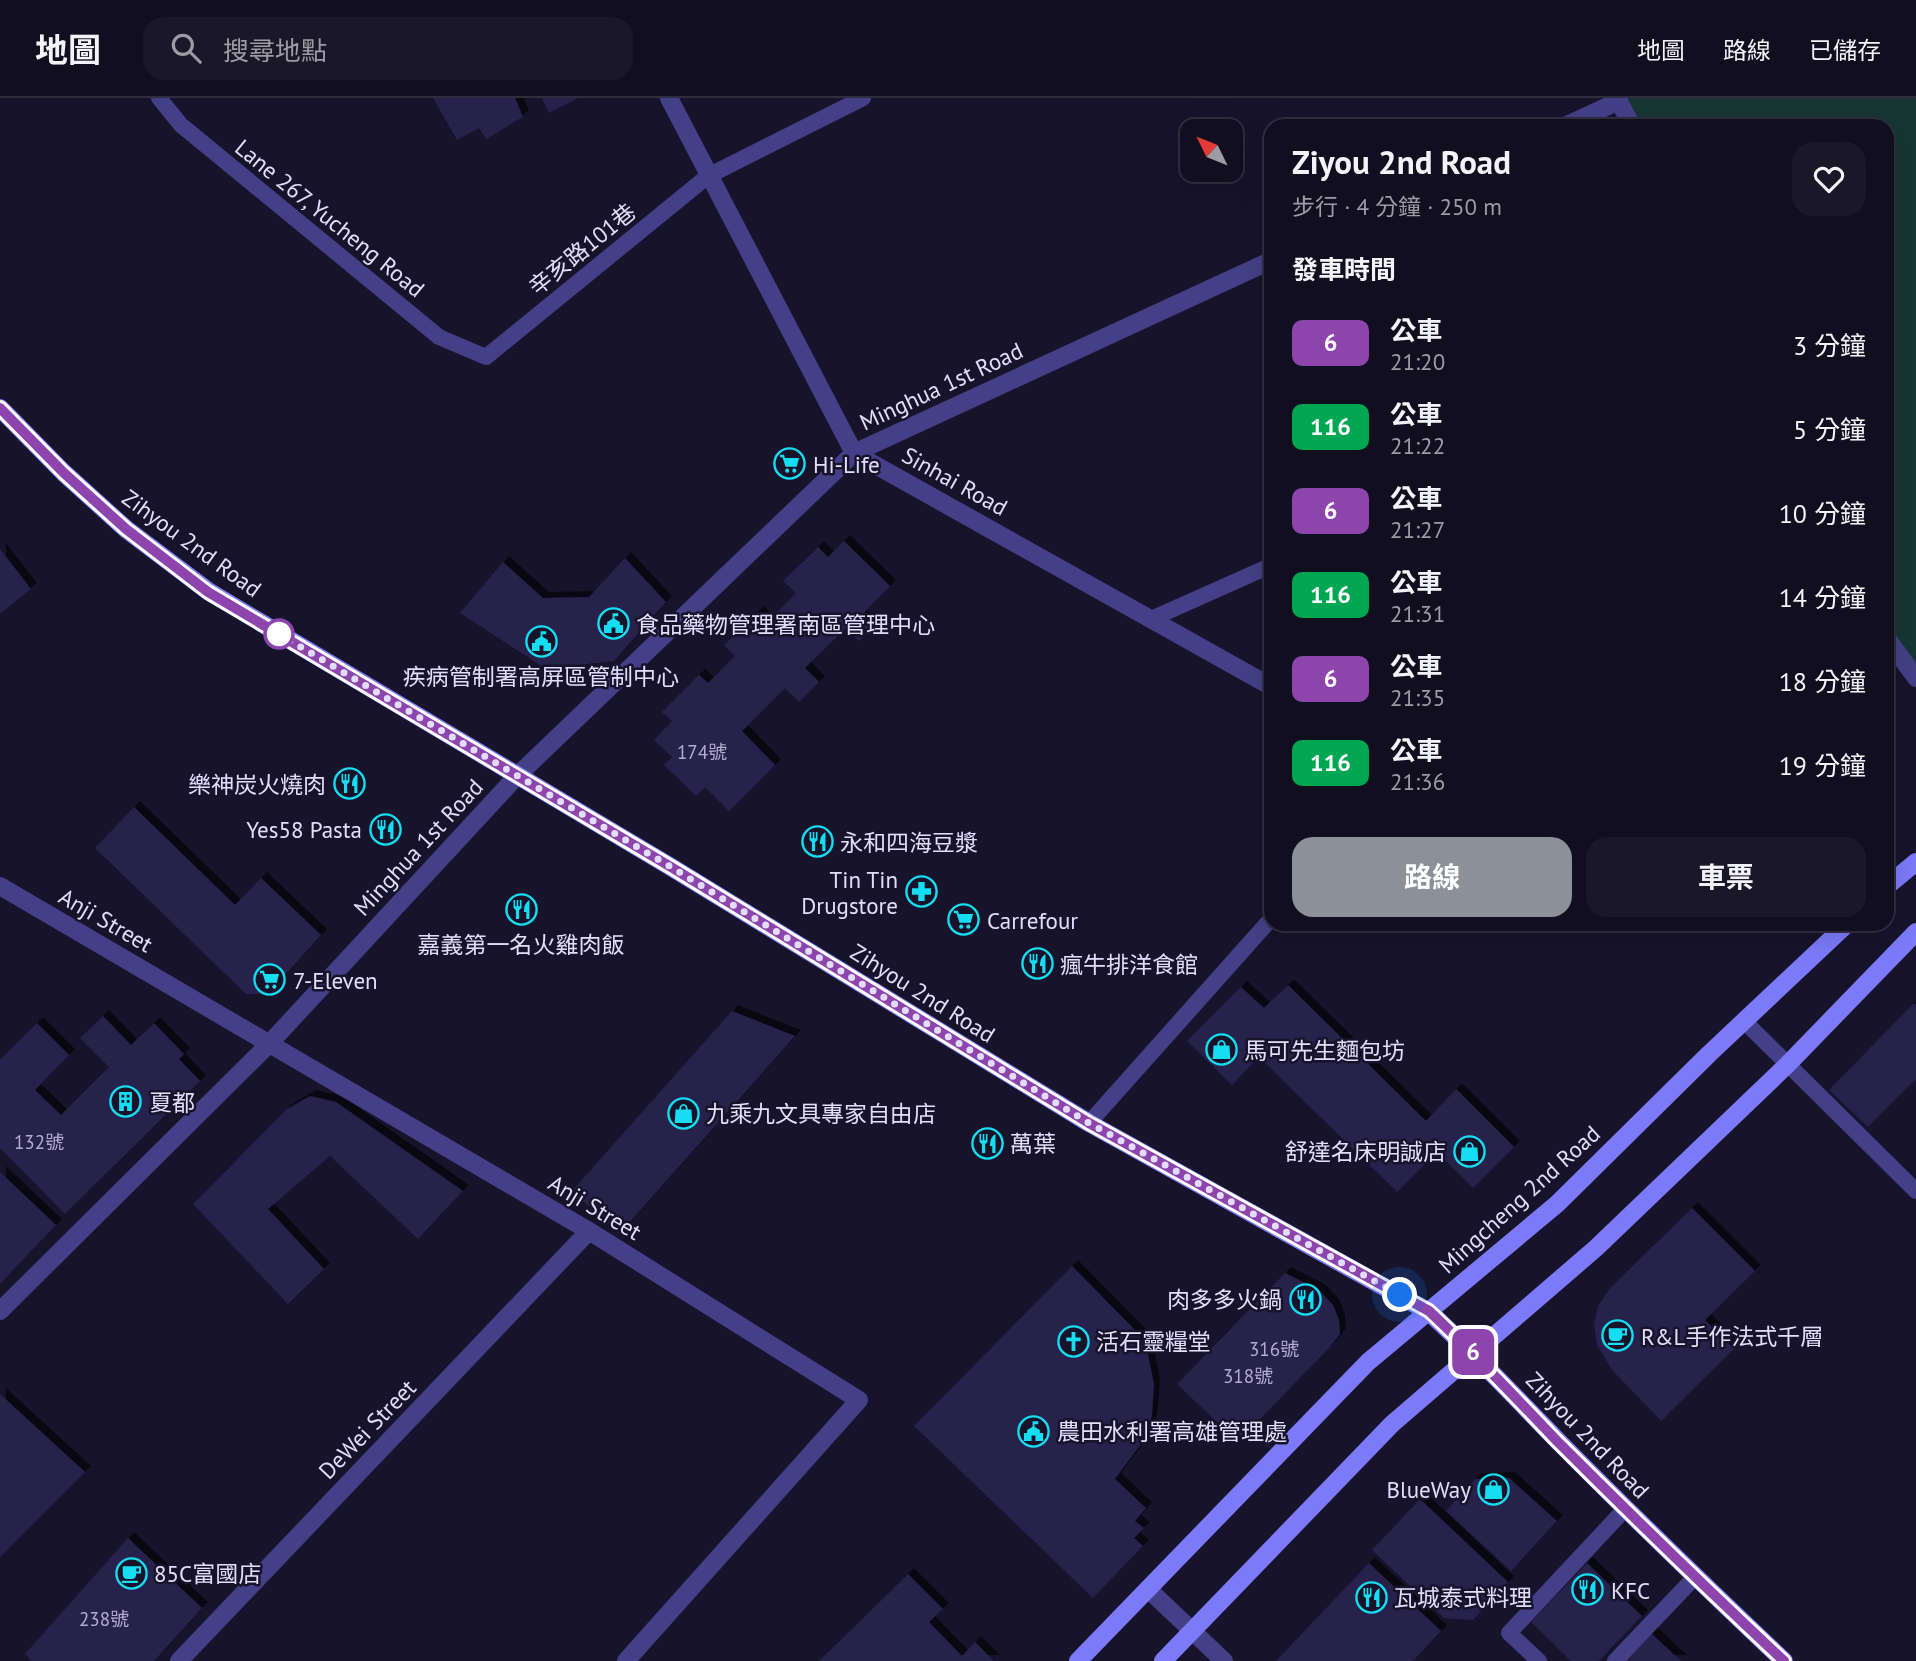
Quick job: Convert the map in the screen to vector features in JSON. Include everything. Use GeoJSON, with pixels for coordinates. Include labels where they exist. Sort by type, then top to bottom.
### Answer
{"type":"FeatureCollection","features":[{"type":"Feature","properties":{"kind":"street"},"geometry":{"type":"LineString","coordinates":[[669,98],[854,453]]}},
{"type":"Feature","properties":{"kind":"street"},"geometry":{"type":"LineString","coordinates":[[1579,119],[1618,100],[1628,119]]}},
{"type":"Feature","properties":{"kind":"street","name":"Minghua 1st Road"},"geometry":{"type":"LineString","coordinates":[[0,1311],[269,1044],[517,776],[854,453],[1264,264]]}},
{"type":"Feature","properties":{"kind":"street","name":"Zihyou 2nd Road"},"geometry":{"type":"LineString","coordinates":[[0,408],[64,473],[126,529],[208,592],[671,867],[1089,1123],[1429,1311],[1475,1353],[1695,1577],[1784,1661]]}},
{"type":"Feature","properties":{"kind":"street","name":"Sinhai Road"},"geometry":{"type":"LineString","coordinates":[[854,453],[1264,684]]}},
{"type":"Feature","properties":{"kind":"street"},"geometry":{"type":"LineString","coordinates":[[1894,648],[1916,678]]}},
{"type":"Feature","properties":{"kind":"street"},"geometry":{"type":"LineString","coordinates":[[1894,880],[1916,862]]}},
{"type":"Feature","properties":{"kind":"street","name":"Anji Street"},"geometry":{"type":"LineString","coordinates":[[0,886],[589,1231],[859,1400],[626,1661]]}},
{"type":"Feature","properties":{"kind":"street","name":"Mingcheng 2nd Road"},"geometry":{"type":"LineString","coordinates":[[1079,1661],[1368,1362],[1557,1204],[1840,931]]}},
{"type":"Feature","properties":{"kind":"street"},"geometry":{"type":"LineString","coordinates":[[1163,1661],[1392,1424],[1597,1248],[1788,1064],[1916,932]]}},
{"type":"Feature","properties":{"kind":"street","name":"DeWei Street"},"geometry":{"type":"LineString","coordinates":[[179,1661],[589,1231]]}},
{"type":"Feature","properties":{"kind":"street"},"geometry":{"type":"LineString","coordinates":[[1148,1589],[1224,1661]]}},
{"type":"Feature","properties":{"kind":"lane","name":"Lane 267, Yucheng Road"},"geometry":{"type":"LineString","coordinates":[[159,98],[181,125],[439,337],[486,357]]}},
{"type":"Feature","properties":{"kind":"lane","name":"辛亥路101巷"},"geometry":{"type":"LineString","coordinates":[[486,357],[708,176],[863,98]]}},
{"type":"Feature","properties":{"kind":"lane"},"geometry":{"type":"LineString","coordinates":[[1151,619],[1264,569]]}},
{"type":"Feature","properties":{"kind":"lane"},"geometry":{"type":"LineString","coordinates":[[1089,1123],[1264,927]]}},
{"type":"Feature","properties":{"kind":"lane"},"geometry":{"type":"LineString","coordinates":[[1744,1021],[1916,1191]]}},
{"type":"Feature","properties":{"kind":"lane"},"geometry":{"type":"LineString","coordinates":[[1539,1661],[1509,1633],[1626,1508]]}},
{"type":"Feature","properties":{"kind":"lane"},"geometry":{"type":"LineString","coordinates":[[1615,1661],[1695,1577]]}},
{"type":"Feature","properties":{"kind":"green space"},"geometry":{"type":"Polygon","coordinates":[[[1617,98],[1916,98],[1916,677],[1894,645],[1894,119],[1628,119],[1617,98]]]}},
{"type":"Feature","properties":{"kind":"building"},"geometry":{"type":"Polygon","coordinates":[[[433,98],[515,98],[523,117],[486,139],[479,128],[457,140],[433,98]]]}},
{"type":"Feature","properties":{"kind":"building"},"geometry":{"type":"Polygon","coordinates":[[[542,98],[578,98],[549,113],[542,98]]]}},
{"type":"Feature","properties":{"kind":"building"},"geometry":{"type":"Polygon","coordinates":[[[844,541],[890,586],[861,616],[873,627],[859,641],[846,628],[805,668],[819,682],[799,702],[785,688],[742,731],[775,765],[729,811],[705,787],[696,796],[664,765],[672,757],[654,740],[672,721],[662,712],[699,675],[708,683],[735,656],[724,645],[758,612],[767,622],[796,593],[783,581],[818,547],[828,557],[844,541]]]}},
{"type":"Feature","properties":{"kind":"building"},"geometry":{"type":"Polygon","coordinates":[[[0,549],[31,589],[0,614],[0,549]]]}},
{"type":"Feature","properties":{"kind":"building"},"geometry":{"type":"Polygon","coordinates":[[[625,558],[666,602],[614,661],[546,669],[460,613],[503,562],[543,598],[589,597],[625,558]]]}},
{"type":"Feature","properties":{"kind":"building"},"geometry":{"type":"Polygon","coordinates":[[[134,807],[235,905],[261,878],[321,935],[268,994],[246,994],[95,848],[134,807]]]}},
{"type":"Feature","properties":{"kind":"building"},"geometry":{"type":"Polygon","coordinates":[[[1288,985],[1426,1121],[1456,1089],[1514,1147],[1473,1188],[1437,1152],[1397,1192],[1259,1057],[1232,1085],[1187,1041],[1241,987],[1264,1008],[1288,985]]]}},
{"type":"Feature","properties":{"kind":"building"},"geometry":{"type":"Polygon","coordinates":[[[1914,1003],[1916,1081],[1868,1127],[1829,1090],[1914,1003]]]}},
{"type":"Feature","properties":{"kind":"building","name":"九乘九文具專家自由店"},"geometry":{"type":"Polygon","coordinates":[[[732,1011],[795,1036],[619,1234],[572,1191],[732,1011]]]}},
{"type":"Feature","properties":{"kind":"building","name":"夏都"},"geometry":{"type":"Polygon","coordinates":[[[103,1016],[131,1045],[154,1023],[184,1054],[179,1059],[200,1081],[65,1214],[0,1148],[0,1060],[37,1023],[69,1055],[35,1090],[61,1115],[109,1067],[80,1038],[103,1016]]]}},
{"type":"Feature","properties":{"kind":"building"},"geometry":{"type":"Polygon","coordinates":[[[310,1096],[336,1102],[463,1191],[418,1239],[330,1156],[268,1209],[324,1269],[288,1304],[193,1204],[287,1109],[310,1096]]]}},
{"type":"Feature","properties":{"kind":"building"},"geometry":{"type":"Polygon","coordinates":[[[0,1172],[56,1225],[0,1284],[0,1172]]]}},
{"type":"Feature","properties":{"kind":"building"},"geometry":{"type":"Polygon","coordinates":[[[1692,1208],[1755,1271],[1705,1320],[1734,1349],[1661,1421],[1612,1370],[1597,1345],[1594,1324],[1598,1306],[1610,1288],[1692,1208]]]}},
{"type":"Feature","properties":{"kind":"building","name":"農田水利署高雄管理處"},"geometry":{"type":"Polygon","coordinates":[[[1072,1266],[1139,1334],[1148,1355],[1154,1384],[1152,1415],[1147,1436],[1115,1479],[1146,1508],[1135,1521],[1144,1528],[1134,1538],[1143,1546],[1093,1598],[914,1426],[1072,1266]]]}},
{"type":"Feature","properties":{"kind":"building"},"geometry":{"type":"Polygon","coordinates":[[[1285,1273],[1319,1290],[1333,1305],[1339,1320],[1340,1334],[1238,1442],[1177,1384],[1285,1273]]]}},
{"type":"Feature","properties":{"kind":"building"},"geometry":{"type":"Polygon","coordinates":[[[0,1394],[85,1472],[0,1557],[0,1394]]]}},
{"type":"Feature","properties":{"kind":"building"},"geometry":{"type":"Polygon","coordinates":[[[1509,1478],[1557,1521],[1511,1571],[1446,1511],[1475,1479],[1509,1478]]]}},
{"type":"Feature","properties":{"kind":"building"},"geometry":{"type":"Polygon","coordinates":[[[1420,1499],[1508,1582],[1473,1620],[1444,1618],[1372,1550],[1420,1499]]]}},
{"type":"Feature","properties":{"kind":"building","name":"85C富國店"},"geometry":{"type":"Polygon","coordinates":[[[128,1538],[202,1608],[154,1661],[32,1661],[25,1654],[128,1538]]]}},
{"type":"Feature","properties":{"kind":"building","name":"瓦城泰式料理"},"geometry":{"type":"Polygon","coordinates":[[[1369,1563],[1441,1631],[1413,1661],[1276,1661],[1369,1563]]]}},
{"type":"Feature","properties":{"kind":"building","name":"KFC"},"geometry":{"type":"Polygon","coordinates":[[[1587,1563],[1642,1616],[1599,1661],[1571,1661],[1531,1622],[1587,1563]]]}},
{"type":"Feature","properties":{"kind":"building"},"geometry":{"type":"Polygon","coordinates":[[[908,1574],[943,1609],[929,1622],[962,1656],[975,1642],[994,1661],[819,1661],[908,1574]]]}},
{"type":"Feature","properties":{"kind":"building"},"geometry":{"type":"Polygon","coordinates":[[[1651,1633],[1681,1661],[1624,1661],[1651,1633]]]}},
{"type":"Feature","properties":{"kind":"bus line","name":"6"},"geometry":{"type":"LineString","coordinates":[[0,408],[64,473],[126,529],[208,592],[671,867],[1089,1123],[1429,1311],[1475,1353],[1556,1439],[1678,1560],[1784,1661]]}},
{"type":"Feature","properties":{"kind":"place","name":"Hi-Life"},"geometry":{"type":"Point","coordinates":[790,464]}},
{"type":"Feature","properties":{"kind":"place","name":"食品藥物管理署南區管理中心"},"geometry":{"type":"Point","coordinates":[613,624]}},
{"type":"Feature","properties":{"kind":"place","name":"疾病管制署高屏區管制中心"},"geometry":{"type":"Point","coordinates":[541,642]}},
{"type":"Feature","properties":{"kind":"place","name":"樂神炭火燒肉"},"geometry":{"type":"Point","coordinates":[349,784]}},
{"type":"Feature","properties":{"kind":"place","name":"Yes58 Pasta"},"geometry":{"type":"Point","coordinates":[385,829]}},
{"type":"Feature","properties":{"kind":"place","name":"永和四海豆漿"},"geometry":{"type":"Point","coordinates":[817,842]}},
{"type":"Feature","properties":{"kind":"place","name":"Tin Tin Drugstore"},"geometry":{"type":"Point","coordinates":[921,892]}},
{"type":"Feature","properties":{"kind":"place","name":"嘉義第一名火雞肉飯"},"geometry":{"type":"Point","coordinates":[521,910]}},
{"type":"Feature","properties":{"kind":"place","name":"Carrefour"},"geometry":{"type":"Point","coordinates":[964,920]}},
{"type":"Feature","properties":{"kind":"place","name":"瘋牛排洋食館"},"geometry":{"type":"Point","coordinates":[1037,964]}},
{"type":"Feature","properties":{"kind":"place","name":"7-Eleven"},"geometry":{"type":"Point","coordinates":[270,980]}},
{"type":"Feature","properties":{"kind":"place","name":"馬可先生麵包坊"},"geometry":{"type":"Point","coordinates":[1221,1050]}},
{"type":"Feature","properties":{"kind":"place","name":"夏都"},"geometry":{"type":"Point","coordinates":[126,1102]}},
{"type":"Feature","properties":{"kind":"place","name":"九乘九文具專家自由店"},"geometry":{"type":"Point","coordinates":[683,1113]}},
{"type":"Feature","properties":{"kind":"place","name":"萬葉"},"geometry":{"type":"Point","coordinates":[987,1143]}},
{"type":"Feature","properties":{"kind":"place","name":"舒達名床明誠店"},"geometry":{"type":"Point","coordinates":[1469,1151]}},
{"type":"Feature","properties":{"kind":"place","name":"肉多多火鍋"},"geometry":{"type":"Point","coordinates":[1305,1299]}},
{"type":"Feature","properties":{"kind":"place","name":"R&L手作法式千層"},"geometry":{"type":"Point","coordinates":[1618,1336]}},
{"type":"Feature","properties":{"kind":"place","name":"活石靈糧堂"},"geometry":{"type":"Point","coordinates":[1073,1341]}},
{"type":"Feature","properties":{"kind":"place","name":"農田水利署高雄管理處"},"geometry":{"type":"Point","coordinates":[1034,1431]}},
{"type":"Feature","properties":{"kind":"place","name":"BlueWay"},"geometry":{"type":"Point","coordinates":[1494,1489]}},
{"type":"Feature","properties":{"kind":"place","name":"85C富國店"},"geometry":{"type":"Point","coordinates":[131,1573]}},
{"type":"Feature","properties":{"kind":"place","name":"KFC"},"geometry":{"type":"Point","coordinates":[1588,1590]}},
{"type":"Feature","properties":{"kind":"place","name":"瓦城泰式料理"},"geometry":{"type":"Point","coordinates":[1371,1597]}},
{"type":"Feature","properties":{"kind":"route"},"geometry":{"type":"LineString","coordinates":[[279,634],[671,867],[1089,1123],[1400,1295]]}}]}
